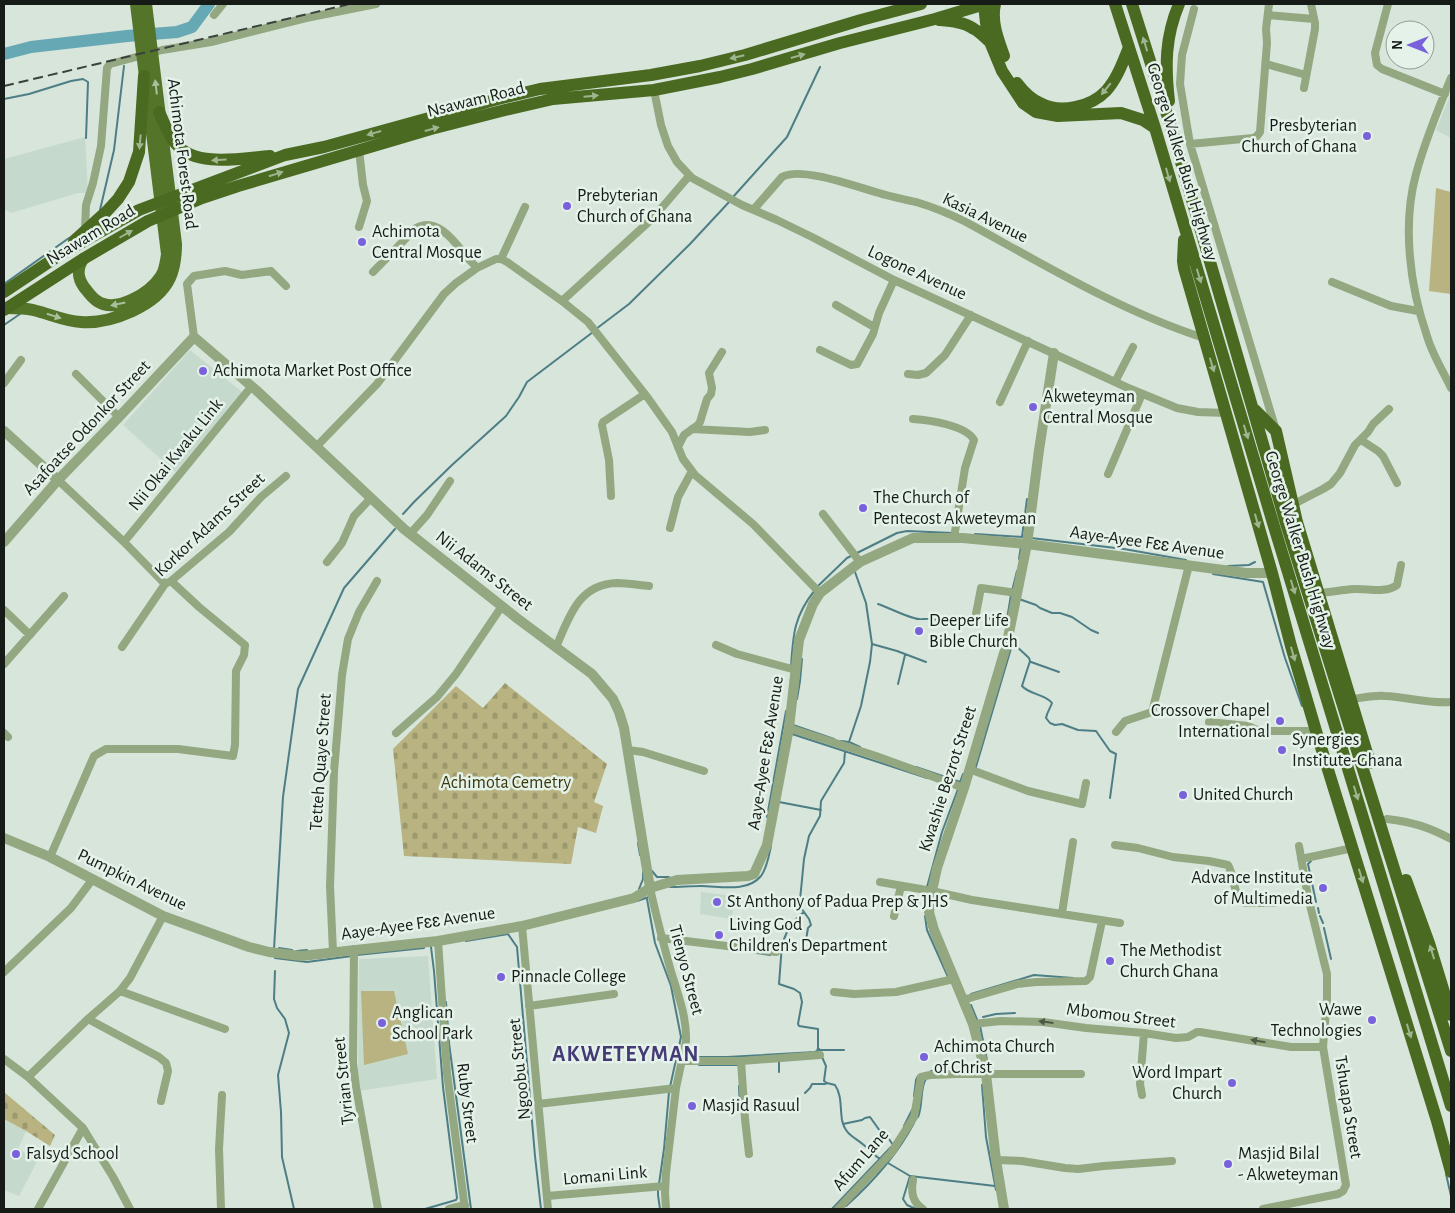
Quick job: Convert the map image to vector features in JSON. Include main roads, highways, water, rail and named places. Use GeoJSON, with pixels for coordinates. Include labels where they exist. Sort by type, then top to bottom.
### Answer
{"type":"FeatureCollection","features":[{"type":"Feature","properties":{"kind":"highway","name":"Nsawam Road"},"geometry":{"type":"LineString","coordinates":[[4,292],[61,254],[139,210],[285,155],[324,147],[540,89],[651,75],[700,66],[746,55],[843,25],[921,4]]}},
{"type":"Feature","properties":{"kind":"highway","name":"Nsawam Road"},"geometry":{"type":"LineString","coordinates":[[5,309],[84,258],[148,222],[202,198],[238,186],[468,119],[553,99],[654,90],[752,69],[984,4]]}},
{"type":"Feature","properties":{"kind":"highway"},"geometry":{"type":"LineString","coordinates":[[984,4],[990,42],[1002,71],[1023,103],[1036,112],[1058,116],[1121,113],[1143,120],[1155,128]]}},
{"type":"Feature","properties":{"kind":"highway"},"geometry":{"type":"LineString","coordinates":[[995,4],[996,34],[1011,75],[1023,92],[1041,104],[1061,108],[1081,106],[1101,96],[1118,74],[1129,47]]}},
{"type":"Feature","properties":{"kind":"highway","name":"George Walker Bush Highway"},"geometry":{"type":"LineString","coordinates":[[1115,4],[1155,128],[1184,230],[1451,1106]]}},
{"type":"Feature","properties":{"kind":"highway","name":"George Walker Bush Highway"},"geometry":{"type":"LineString","coordinates":[[1132,4],[1170,124],[1288,529],[1451,1051]]}},
{"type":"Feature","properties":{"kind":"highway"},"geometry":{"type":"LineString","coordinates":[[1170,124],[1166,56],[1167,40],[1179,4]]}},
{"type":"Feature","properties":{"kind":"highway"},"geometry":{"type":"LineString","coordinates":[[935,19],[969,26],[990,42]]}},
{"type":"Feature","properties":{"kind":"highway"},"geometry":{"type":"LineString","coordinates":[[61,254],[118,200],[129,182],[139,152],[147,67]]}},
{"type":"Feature","properties":{"kind":"highway"},"geometry":{"type":"LineString","coordinates":[[651,75],[654,90]]}},
{"type":"Feature","properties":{"kind":"highway"},"geometry":{"type":"LineString","coordinates":[[159,112],[175,143],[182,150],[190,154],[210,160],[285,155]]}},
{"type":"Feature","properties":{"kind":"highway"},"geometry":{"type":"LineString","coordinates":[[1184,230],[1184,268],[1272,573],[1291,646],[1429,1093],[1451,1172]]}},
{"type":"Feature","properties":{"kind":"highway"},"geometry":{"type":"LineString","coordinates":[[1254,408],[1276,431],[1292,505],[1350,700],[1451,1015]]}},
{"type":"Feature","properties":{"kind":"highway"},"geometry":{"type":"LineString","coordinates":[[1426,968],[1437,997],[1451,1025]]}},
{"type":"Feature","properties":{"kind":"main road","name":"Achimota Forest Road"},"geometry":{"type":"LineString","coordinates":[[5,309],[33,310],[69,321],[97,322],[109,320],[133,311],[154,298],[169,280],[174,269],[176,256],[168,226],[141,10]]}},
{"type":"Feature","properties":{"kind":"main road","name":"Achimota Forest Road"},"geometry":{"type":"LineString","coordinates":[[147,67],[159,112],[163,185]]}},
{"type":"Feature","properties":{"kind":"main road","name":"Achimota Forest Road"},"geometry":{"type":"LineString","coordinates":[[84,258],[78,271],[79,278],[90,295],[108,306],[121,304],[142,294],[160,277],[166,262],[168,226]]}},
{"type":"Feature","properties":{"kind":"waterway"},"geometry":{"type":"LineString","coordinates":[[4,54],[31,47],[177,32],[192,27],[209,4]]}},
{"type":"Feature","properties":{"kind":"waterway"},"geometry":{"type":"LineString","coordinates":[[100,210],[114,150],[124,66]]}},
{"type":"Feature","properties":{"kind":"waterway"},"geometry":{"type":"LineString","coordinates":[[733,197],[787,137],[820,67]]}},
{"type":"Feature","properties":{"kind":"waterway"},"geometry":{"type":"LineString","coordinates":[[4,99],[83,79],[88,82],[86,138]]}},
{"type":"Feature","properties":{"kind":"waterway"},"geometry":{"type":"LineString","coordinates":[[596,329],[629,304],[690,244],[730,201]]}},
{"type":"Feature","properties":{"kind":"waterway"},"geometry":{"type":"LineString","coordinates":[[4,284],[69,238]]}},
{"type":"Feature","properties":{"kind":"waterway"},"geometry":{"type":"LineString","coordinates":[[4,325],[20,314]]}},
{"type":"Feature","properties":{"kind":"waterway"},"geometry":{"type":"LineString","coordinates":[[403,514],[452,465],[506,416],[527,382],[593,332]]}},
{"type":"Feature","properties":{"kind":"waterway"},"geometry":{"type":"LineString","coordinates":[[975,534],[1022,537],[1027,499]]}},
{"type":"Feature","properties":{"kind":"waterway"},"geometry":{"type":"LineString","coordinates":[[274,949],[283,797],[298,689],[344,588],[395,529]]}},
{"type":"Feature","properties":{"kind":"waterway"},"geometry":{"type":"LineString","coordinates":[[857,553],[897,533],[907,531],[953,533]]}},
{"type":"Feature","properties":{"kind":"waterway"},"geometry":{"type":"LineString","coordinates":[[1031,538],[1124,549],[1186,560]]}},
{"type":"Feature","properties":{"kind":"waterway"},"geometry":{"type":"LineString","coordinates":[[1019,559],[1021,546]]}},
{"type":"Feature","properties":{"kind":"waterway"},"geometry":{"type":"LineString","coordinates":[[818,586],[851,556]]}},
{"type":"Feature","properties":{"kind":"waterway"},"geometry":{"type":"LineString","coordinates":[[1228,566],[1249,565],[1255,562]]}},
{"type":"Feature","properties":{"kind":"waterway"},"geometry":{"type":"LineString","coordinates":[[1012,591],[1017,571]]}},
{"type":"Feature","properties":{"kind":"waterway"},"geometry":{"type":"LineString","coordinates":[[849,742],[861,706],[872,644],[866,603],[855,572]]}},
{"type":"Feature","properties":{"kind":"waterway"},"geometry":{"type":"LineString","coordinates":[[1213,574],[1263,582],[1285,658],[1302,706]]}},
{"type":"Feature","properties":{"kind":"waterway"},"geometry":{"type":"LineString","coordinates":[[791,667],[796,626],[803,608],[815,590]]}},
{"type":"Feature","properties":{"kind":"waterway"},"geometry":{"type":"LineString","coordinates":[[1006,625],[1011,595]]}},
{"type":"Feature","properties":{"kind":"waterway"},"geometry":{"type":"LineString","coordinates":[[1019,599],[1052,613],[1060,613],[1072,617],[1098,633]]}},
{"type":"Feature","properties":{"kind":"waterway"},"geometry":{"type":"LineString","coordinates":[[878,604],[917,619],[934,620],[946,618],[970,623],[974,617],[977,617],[1000,620],[1006,623]]}},
{"type":"Feature","properties":{"kind":"waterway"},"geometry":{"type":"LineString","coordinates":[[1012,642],[1030,661],[1022,686],[1052,703],[1046,718],[1050,723],[1055,725],[1062,724],[1078,730],[1096,731],[1110,751],[1116,754],[1110,798]]}},
{"type":"Feature","properties":{"kind":"waterway"},"geometry":{"type":"LineString","coordinates":[[872,644],[926,662]]}},
{"type":"Feature","properties":{"kind":"waterway"},"geometry":{"type":"LineString","coordinates":[[975,770],[1012,645]]}},
{"type":"Feature","properties":{"kind":"waterway"},"geometry":{"type":"LineString","coordinates":[[898,684],[905,655]]}},
{"type":"Feature","properties":{"kind":"waterway"},"geometry":{"type":"LineString","coordinates":[[797,699],[802,659]]}},
{"type":"Feature","properties":{"kind":"waterway"},"geometry":{"type":"LineString","coordinates":[[1031,662],[1059,672]]}},
{"type":"Feature","properties":{"kind":"waterway"},"geometry":{"type":"LineString","coordinates":[[767,817],[786,711]]}},
{"type":"Feature","properties":{"kind":"waterway"},"geometry":{"type":"LineString","coordinates":[[793,725],[834,739]]}},
{"type":"Feature","properties":{"kind":"waterway"},"geometry":{"type":"LineString","coordinates":[[792,734],[927,778]]}},
{"type":"Feature","properties":{"kind":"waterway"},"geometry":{"type":"LineString","coordinates":[[841,741],[860,747]]}},
{"type":"Feature","properties":{"kind":"waterway"},"geometry":{"type":"LineString","coordinates":[[818,1052],[818,1029],[799,1026],[798,1024],[802,1002],[800,993],[779,984],[782,944],[787,932],[804,912],[801,908],[800,900],[804,859],[809,836],[820,816],[821,801],[844,763],[845,752]]}},
{"type":"Feature","properties":{"kind":"waterway"},"geometry":{"type":"LineString","coordinates":[[916,767],[960,782],[963,774]]}},
{"type":"Feature","properties":{"kind":"waterway"},"geometry":{"type":"LineString","coordinates":[[927,887],[942,832],[958,789]]}},
{"type":"Feature","properties":{"kind":"waterway"},"geometry":{"type":"LineString","coordinates":[[779,802],[821,810]]}},
{"type":"Feature","properties":{"kind":"waterway"},"geometry":{"type":"LineString","coordinates":[[638,843],[640,855]]}},
{"type":"Feature","properties":{"kind":"waterway"},"geometry":{"type":"LineString","coordinates":[[670,887],[741,887],[748,885],[763,873],[768,862],[771,846]]}},
{"type":"Feature","properties":{"kind":"waterway"},"geometry":{"type":"LineString","coordinates":[[1311,861],[1308,864],[1316,902]]}},
{"type":"Feature","properties":{"kind":"waterway"},"geometry":{"type":"LineString","coordinates":[[652,871],[657,877],[669,877]]}},
{"type":"Feature","properties":{"kind":"waterway"},"geometry":{"type":"LineString","coordinates":[[639,889],[643,879],[643,872]]}},
{"type":"Feature","properties":{"kind":"waterway"},"geometry":{"type":"LineString","coordinates":[[924,909],[926,891]]}},
{"type":"Feature","properties":{"kind":"waterway"},"geometry":{"type":"LineString","coordinates":[[637,901],[649,897]]}},
{"type":"Feature","properties":{"kind":"waterway"},"geometry":{"type":"LineString","coordinates":[[647,899],[655,943],[671,986],[681,1037],[670,1087]]}},
{"type":"Feature","properties":{"kind":"waterway"},"geometry":{"type":"LineString","coordinates":[[1318,908],[1319,913]]}},
{"type":"Feature","properties":{"kind":"waterway"},"geometry":{"type":"LineString","coordinates":[[804,912],[811,925],[808,928],[806,940],[827,947],[830,951]]}},
{"type":"Feature","properties":{"kind":"waterway"},"geometry":{"type":"LineString","coordinates":[[925,916],[927,930],[948,977]]}},
{"type":"Feature","properties":{"kind":"waterway"},"geometry":{"type":"LineString","coordinates":[[1320,916],[1323,923]]}},
{"type":"Feature","properties":{"kind":"waterway"},"geometry":{"type":"LineString","coordinates":[[1324,928],[1331,959]]}},
{"type":"Feature","properties":{"kind":"waterway"},"geometry":{"type":"LineString","coordinates":[[466,941],[508,934],[517,947],[541,1209]]}},
{"type":"Feature","properties":{"kind":"waterway"},"geometry":{"type":"LineString","coordinates":[[425,1209],[456,1200],[457,1198],[443,1087],[431,947]]}},
{"type":"Feature","properties":{"kind":"waterway"},"geometry":{"type":"LineString","coordinates":[[279,948],[292,950]]}},
{"type":"Feature","properties":{"kind":"waterway"},"geometry":{"type":"LineString","coordinates":[[357,955],[424,948]]}},
{"type":"Feature","properties":{"kind":"waterway"},"geometry":{"type":"LineString","coordinates":[[297,951],[307,950]]}},
{"type":"Feature","properties":{"kind":"waterway"},"geometry":{"type":"LineString","coordinates":[[757,953],[770,955]]}},
{"type":"Feature","properties":{"kind":"waterway"},"geometry":{"type":"LineString","coordinates":[[275,956],[275,958],[307,962],[352,956]]}},
{"type":"Feature","properties":{"kind":"waterway"},"geometry":{"type":"LineString","coordinates":[[275,971],[274,999],[277,1008],[285,1019],[289,1033],[278,1075],[282,1157],[294,1209]]}},
{"type":"Feature","properties":{"kind":"waterway"},"geometry":{"type":"LineString","coordinates":[[971,994],[1034,975],[1073,978]]}},
{"type":"Feature","properties":{"kind":"waterway"},"geometry":{"type":"LineString","coordinates":[[446,1002],[449,1043],[471,1209]]}},
{"type":"Feature","properties":{"kind":"waterway"},"geometry":{"type":"LineString","coordinates":[[971,1005],[978,1022]]}},
{"type":"Feature","properties":{"kind":"waterway"},"geometry":{"type":"LineString","coordinates":[[983,1017],[1015,1013]]}},
{"type":"Feature","properties":{"kind":"waterway"},"geometry":{"type":"LineString","coordinates":[[980,1026],[987,1060]]}},
{"type":"Feature","properties":{"kind":"waterway"},"geometry":{"type":"LineString","coordinates":[[696,1057],[815,1052],[818,1048],[820,1050],[844,1050]]}},
{"type":"Feature","properties":{"kind":"waterway"},"geometry":{"type":"LineString","coordinates":[[822,1057],[826,1066],[824,1081],[827,1083]]}},
{"type":"Feature","properties":{"kind":"waterway"},"geometry":{"type":"LineString","coordinates":[[779,1061],[779,1072]]}},
{"type":"Feature","properties":{"kind":"waterway"},"geometry":{"type":"LineString","coordinates":[[699,1065],[739,1065]]}},
{"type":"Feature","properties":{"kind":"waterway"},"geometry":{"type":"LineString","coordinates":[[931,1071],[939,1070]]}},
{"type":"Feature","properties":{"kind":"waterway"},"geometry":{"type":"LineString","coordinates":[[914,1096],[918,1076]]}},
{"type":"Feature","properties":{"kind":"waterway"},"geometry":{"type":"LineString","coordinates":[[918,1117],[926,1079]]}},
{"type":"Feature","properties":{"kind":"waterway"},"geometry":{"type":"LineString","coordinates":[[805,1093],[812,1084],[827,1083],[835,1085],[839,1093],[845,1129],[880,1159]]}},
{"type":"Feature","properties":{"kind":"waterway"},"geometry":{"type":"LineString","coordinates":[[982,1085],[986,1137],[996,1190]]}},
{"type":"Feature","properties":{"kind":"waterway"},"geometry":{"type":"LineString","coordinates":[[739,1086],[740,1111]]}},
{"type":"Feature","properties":{"kind":"waterway"},"geometry":{"type":"LineString","coordinates":[[659,1184],[669,1092]]}},
{"type":"Feature","properties":{"kind":"waterway"},"geometry":{"type":"LineString","coordinates":[[904,1126],[912,1110]]}},
{"type":"Feature","properties":{"kind":"waterway"},"geometry":{"type":"LineString","coordinates":[[843,1124],[870,1117],[880,1131],[883,1130],[893,1145]]}},
{"type":"Feature","properties":{"kind":"waterway"},"geometry":{"type":"LineString","coordinates":[[846,1206],[884,1168],[914,1123]]}},
{"type":"Feature","properties":{"kind":"waterway"},"geometry":{"type":"LineString","coordinates":[[832,1209],[891,1147]]}},
{"type":"Feature","properties":{"kind":"waterway"},"geometry":{"type":"LineString","coordinates":[[888,1163],[910,1176],[903,1199],[907,1205],[916,1209]]}},
{"type":"Feature","properties":{"kind":"waterway"},"geometry":{"type":"LineString","coordinates":[[1446,1174],[1451,1196]]}},
{"type":"Feature","properties":{"kind":"waterway"},"geometry":{"type":"LineString","coordinates":[[910,1176],[995,1186]]}},
{"type":"Feature","properties":{"kind":"waterway"},"geometry":{"type":"LineString","coordinates":[[658,1189],[660,1209]]}},
{"type":"Feature","properties":{"kind":"railway"},"geometry":{"type":"LineString","coordinates":[[4,86],[350,4]]}},
{"type":"Feature","properties":{"kind":"place","name":"Presbyterian Church of Ghana"},"geometry":{"type":"Point","coordinates":[1367,136]}},
{"type":"Feature","properties":{"kind":"place","name":"Prebyterian Church of Ghana"},"geometry":{"type":"Point","coordinates":[567,206]}},
{"type":"Feature","properties":{"kind":"place","name":"Achimota Central Mosque"},"geometry":{"type":"Point","coordinates":[362,242]}},
{"type":"Feature","properties":{"kind":"place","name":"Achimota Market Post Office"},"geometry":{"type":"Point","coordinates":[203,371]}},
{"type":"Feature","properties":{"kind":"place","name":"Akweteyman Central Mosque"},"geometry":{"type":"Point","coordinates":[1033,407]}},
{"type":"Feature","properties":{"kind":"place","name":"The Church of Pentecost Akweteyman"},"geometry":{"type":"Point","coordinates":[863,508]}},
{"type":"Feature","properties":{"kind":"place","name":"Deeper Life Bible Church"},"geometry":{"type":"Point","coordinates":[919,631]}},
{"type":"Feature","properties":{"kind":"place","name":"Crossover Chapel International"},"geometry":{"type":"Point","coordinates":[1280,721]}},
{"type":"Feature","properties":{"kind":"place","name":"Synergies Institute-Ghana"},"geometry":{"type":"Point","coordinates":[1282,750]}},
{"type":"Feature","properties":{"kind":"place","name":"United Church"},"geometry":{"type":"Point","coordinates":[1183,795]}},
{"type":"Feature","properties":{"kind":"place","name":"Advance Institute of Multimedia"},"geometry":{"type":"Point","coordinates":[1323,888]}},
{"type":"Feature","properties":{"kind":"place","name":"St Anthony of Padua Prep & JHS"},"geometry":{"type":"Point","coordinates":[717,902]}},
{"type":"Feature","properties":{"kind":"place","name":"Living God Children's Department"},"geometry":{"type":"Point","coordinates":[719,935]}},
{"type":"Feature","properties":{"kind":"place","name":"The Methodist Church Ghana"},"geometry":{"type":"Point","coordinates":[1110,961]}},
{"type":"Feature","properties":{"kind":"place","name":"Pinnacle College"},"geometry":{"type":"Point","coordinates":[501,977]}},
{"type":"Feature","properties":{"kind":"place","name":"Wawe Technologies"},"geometry":{"type":"Point","coordinates":[1372,1020]}},
{"type":"Feature","properties":{"kind":"place","name":"Anglican School Park"},"geometry":{"type":"Point","coordinates":[382,1023]}},
{"type":"Feature","properties":{"kind":"place","name":"Achimota Church of Christ"},"geometry":{"type":"Point","coordinates":[924,1057]}},
{"type":"Feature","properties":{"kind":"place","name":"Word Impart Church"},"geometry":{"type":"Point","coordinates":[1232,1083]}},
{"type":"Feature","properties":{"kind":"place","name":"Masjid Rasuul"},"geometry":{"type":"Point","coordinates":[692,1106]}},
{"type":"Feature","properties":{"kind":"place","name":"Falsyd School"},"geometry":{"type":"Point","coordinates":[16,1154]}},
{"type":"Feature","properties":{"kind":"place","name":"Masjid Bilal - Akweteyman"},"geometry":{"type":"Point","coordinates":[1228,1164]}},
{"type":"Feature","properties":{"kind":"district","name":"AKWETEYMAN"},"geometry":{"type":"Point","coordinates":[626,1054]}},
{"type":"Feature","properties":{"kind":"park label","name":"Achimota Cemetry"},"geometry":{"type":"Point","coordinates":[506,783]}}]}
